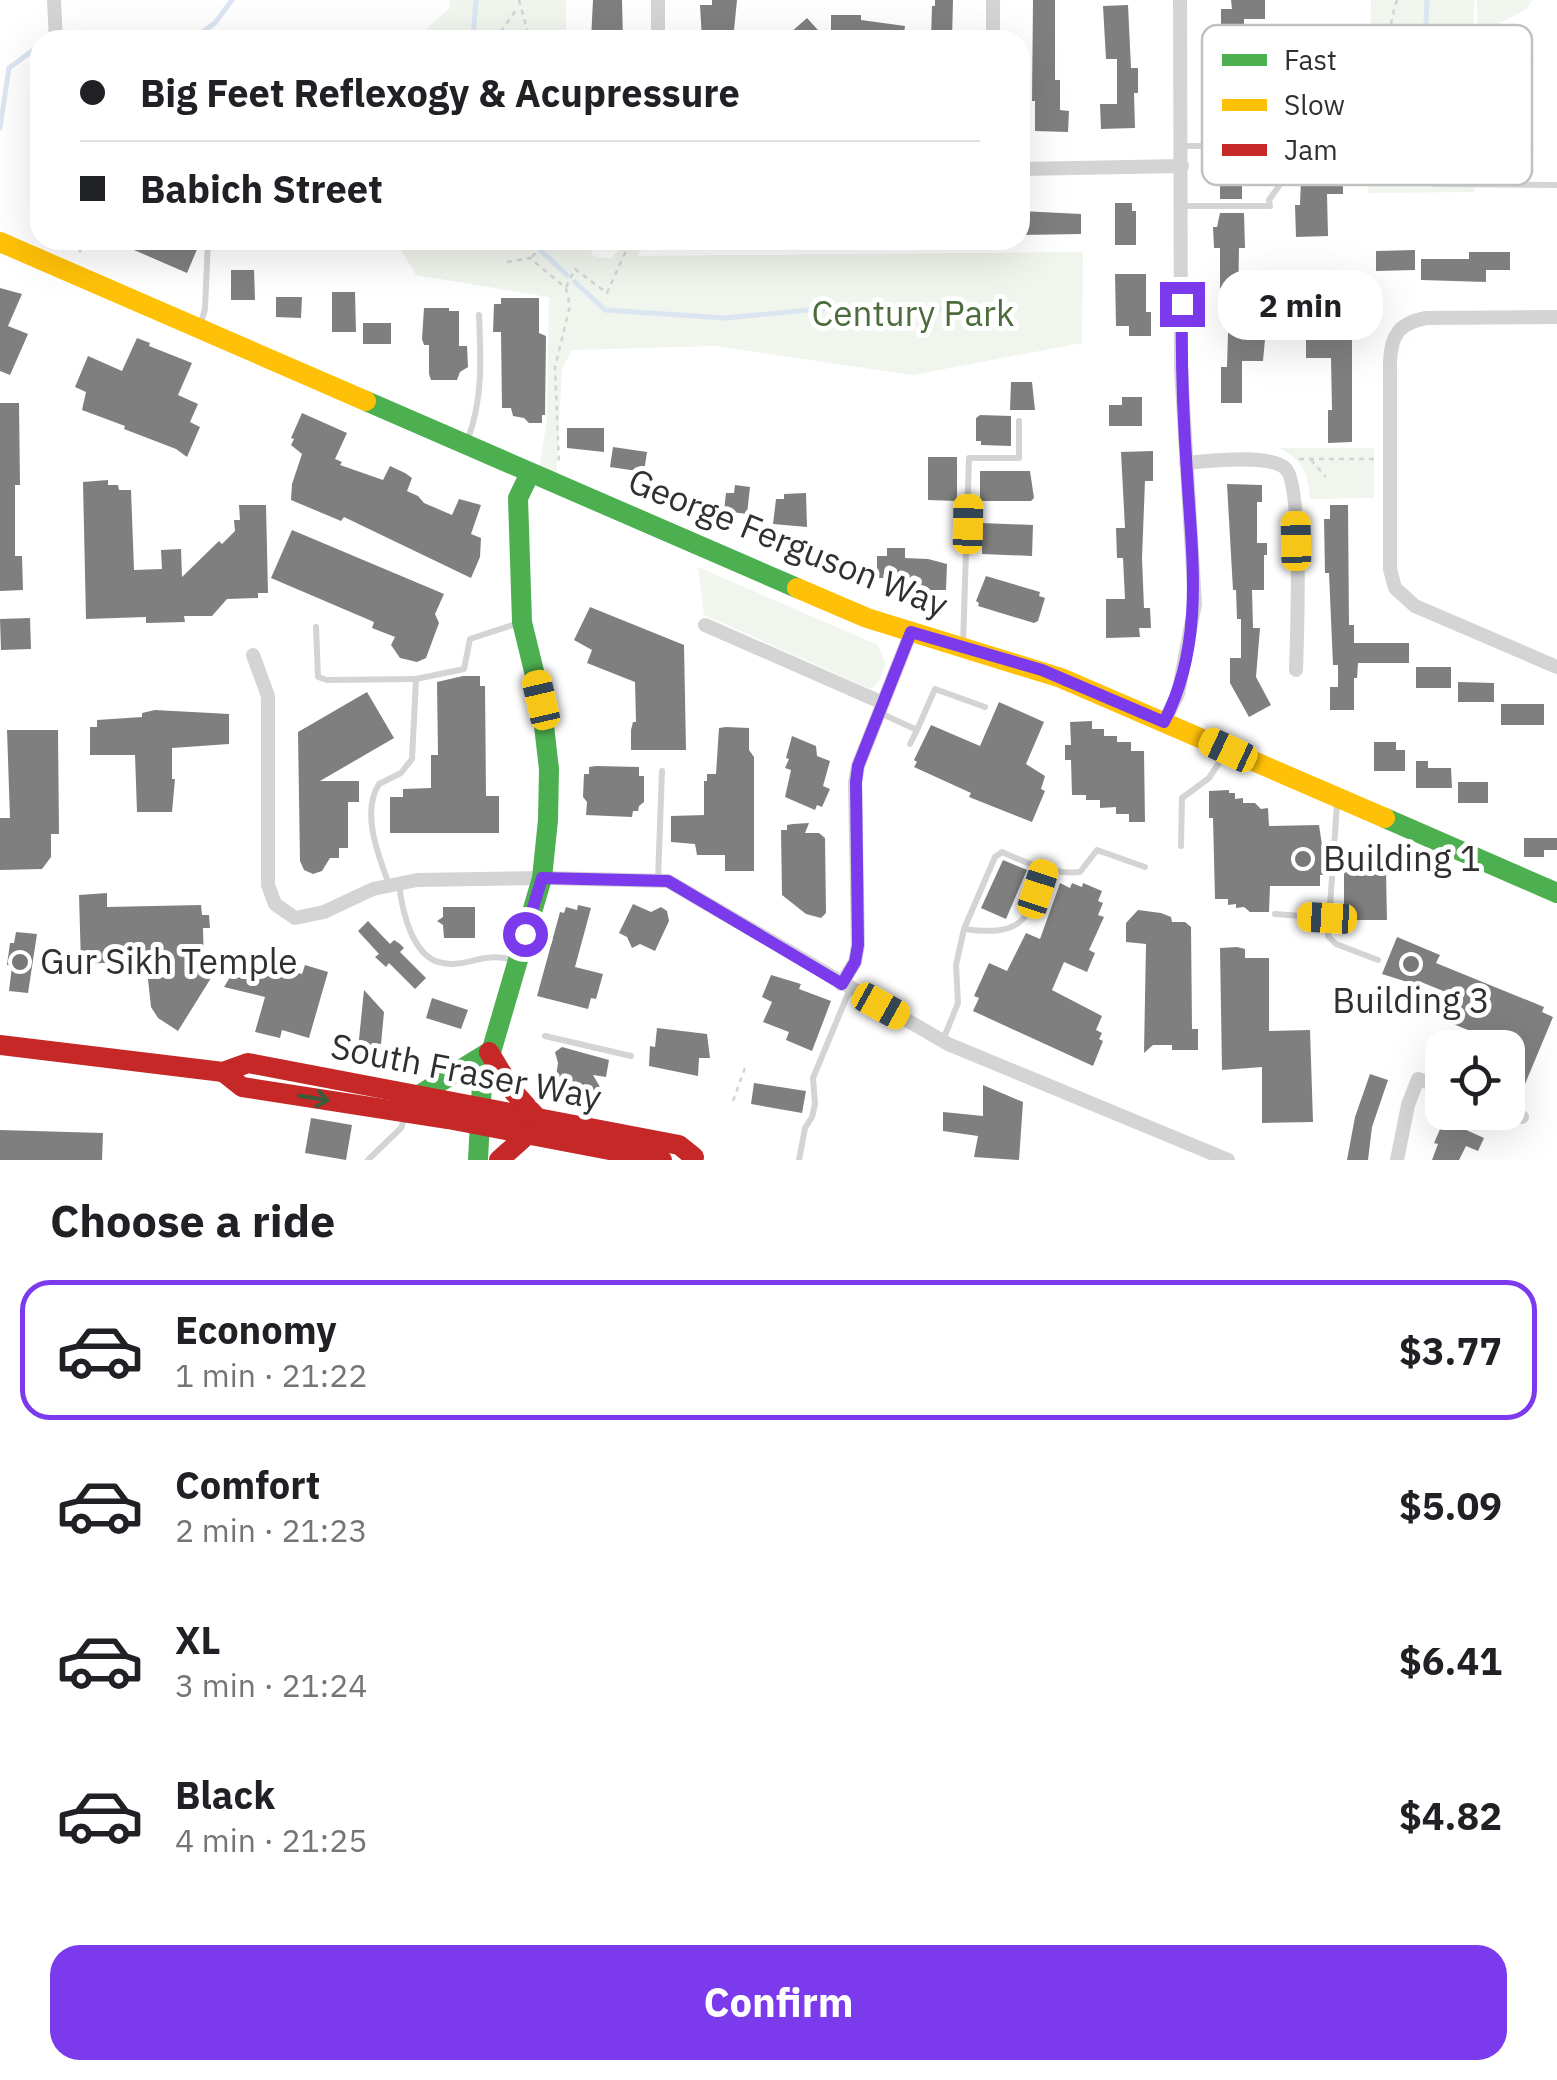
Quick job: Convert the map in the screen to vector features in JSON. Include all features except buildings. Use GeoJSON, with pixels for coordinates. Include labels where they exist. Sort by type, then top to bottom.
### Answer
{"type":"FeatureCollection","features":[{"type":"Feature","properties":{"kind":"main road","name":"George Ferguson Way"},"geometry":{"type":"LineString","coordinates":[[0,242],[828,601],[911,632],[1042,670],[1557,894]]}},
{"type":"Feature","properties":{"kind":"main road"},"geometry":{"type":"LineString","coordinates":[[478,1160],[479,1116],[488,1052],[542,878],[548,820],[549,769],[541,700],[522,622],[518,498],[530,473]]}},
{"type":"Feature","properties":{"kind":"main road","name":"South Fraser Way"},"geometry":{"type":"LineString","coordinates":[[0,1045],[223,1072],[248,1063],[419,1095],[479,1116],[662,1160]]}},
{"type":"Feature","properties":{"kind":"main road"},"geometry":{"type":"LineString","coordinates":[[419,1095],[488,1052]]}},
{"type":"Feature","properties":{"kind":"main road"},"geometry":{"type":"LineString","coordinates":[[488,1052],[534,1127],[499,1160]]}},
{"type":"Feature","properties":{"kind":"main road","name":"South Fraser Way"},"geometry":{"type":"LineString","coordinates":[[223,1072],[242,1087],[406,1113],[479,1116]]}},
{"type":"Feature","properties":{"kind":"main road","name":"South Fraser Way"},"geometry":{"type":"LineString","coordinates":[[534,1127],[679,1145],[696,1159]]}},
{"type":"Feature","properties":{"kind":"street"},"geometry":{"type":"LineString","coordinates":[[54,0],[56,30]]}},
{"type":"Feature","properties":{"kind":"street"},"geometry":{"type":"LineString","coordinates":[[658,0],[658,30]]}},
{"type":"Feature","properties":{"kind":"street"},"geometry":{"type":"LineString","coordinates":[[993,0],[993,30]]}},
{"type":"Feature","properties":{"kind":"street"},"geometry":{"type":"LineString","coordinates":[[1164,722],[1178,694],[1195,604],[1181,368],[1180,0]]}},
{"type":"Feature","properties":{"kind":"street"},"geometry":{"type":"LineString","coordinates":[[1030,170],[1182,166]]}},
{"type":"Feature","properties":{"kind":"street"},"geometry":{"type":"LineString","coordinates":[[1557,318],[1426,318],[1397,329],[1390,346],[1390,568],[1394,588],[1415,606],[1557,667]]}},
{"type":"Feature","properties":{"kind":"street"},"geometry":{"type":"LineString","coordinates":[[1186,463],[1262,460],[1286,469],[1294,487],[1296,670]]}},
{"type":"Feature","properties":{"kind":"street"},"geometry":{"type":"LineString","coordinates":[[705,625],[881,707]]}},
{"type":"Feature","properties":{"kind":"street"},"geometry":{"type":"LineString","coordinates":[[846,987],[858,945],[856,782],[862,756],[911,632]]}},
{"type":"Feature","properties":{"kind":"street"},"geometry":{"type":"LineString","coordinates":[[253,655],[268,696],[268,885],[274,904],[295,918],[324,912],[373,888],[417,880],[668,881],[943,1041],[1210,1157],[1228,1160]]}},
{"type":"Feature","properties":{"kind":"street"},"geometry":{"type":"LineString","coordinates":[[1397,1160],[1408,1105],[1418,1079],[1425,1081]]}},
{"type":"Feature","properties":{"kind":"lane"},"geometry":{"type":"LineString","coordinates":[[1182,146],[1202,146]]}},
{"type":"Feature","properties":{"kind":"lane"},"geometry":{"type":"LineString","coordinates":[[1182,206],[1270,206],[1280,185]]}},
{"type":"Feature","properties":{"kind":"lane"},"geometry":{"type":"LineString","coordinates":[[199,328],[205,310],[208,250]]}},
{"type":"Feature","properties":{"kind":"lane"},"geometry":{"type":"LineString","coordinates":[[466,445],[478,410],[482,369],[479,315]]}},
{"type":"Feature","properties":{"kind":"lane"},"geometry":{"type":"LineString","coordinates":[[962,646],[969,458],[1019,458],[1019,421]]}},
{"type":"Feature","properties":{"kind":"lane"},"geometry":{"type":"LineString","coordinates":[[316,627],[318,677],[416,679],[464,669],[470,639],[522,622]]}},
{"type":"Feature","properties":{"kind":"lane"},"geometry":{"type":"LineString","coordinates":[[416,679],[412,759],[401,773],[379,784],[372,800],[376,850],[394,884],[403,920],[432,958],[442,964],[497,956],[516,962]]}},
{"type":"Feature","properties":{"kind":"lane"},"geometry":{"type":"LineString","coordinates":[[910,744],[934,689],[985,707]]}},
{"type":"Feature","properties":{"kind":"lane"},"geometry":{"type":"LineString","coordinates":[[881,707],[916,730]]}},
{"type":"Feature","properties":{"kind":"lane"},"geometry":{"type":"LineString","coordinates":[[1181,846],[1182,798],[1209,778],[1228,750]]}},
{"type":"Feature","properties":{"kind":"lane"},"geometry":{"type":"LineString","coordinates":[[658,881],[662,771]]}},
{"type":"Feature","properties":{"kind":"lane"},"geometry":{"type":"LineString","coordinates":[[1338,798],[1328,936],[1336,944],[1378,960]]}},
{"type":"Feature","properties":{"kind":"lane"},"geometry":{"type":"LineString","coordinates":[[943,1041],[958,1003],[956,965],[964,929],[995,857],[1002,852],[1045,869],[1080,872],[1097,850],[1146,868]]}},
{"type":"Feature","properties":{"kind":"lane"},"geometry":{"type":"LineString","coordinates":[[1332,855],[1378,861]]}},
{"type":"Feature","properties":{"kind":"lane"},"geometry":{"type":"LineString","coordinates":[[964,929],[990,932],[1023,922],[1032,910],[1045,869]]}},
{"type":"Feature","properties":{"kind":"lane"},"geometry":{"type":"LineString","coordinates":[[1276,914],[1327,918]]}},
{"type":"Feature","properties":{"kind":"lane"},"geometry":{"type":"LineString","coordinates":[[799,1160],[805,1128],[815,1104],[813,1078],[846,987]]}},
{"type":"Feature","properties":{"kind":"lane"},"geometry":{"type":"LineString","coordinates":[[545,1036],[631,1056]]}},
{"type":"Feature","properties":{"kind":"lane"},"geometry":{"type":"LineString","coordinates":[[368,1160],[402,1128],[406,1113]]}},
{"type":"Feature","properties":{"kind":"path"},"geometry":{"type":"LineString","coordinates":[[502,30],[519,0]]}},
{"type":"Feature","properties":{"kind":"path"},"geometry":{"type":"LineString","coordinates":[[1388,25],[1397,0]]}},
{"type":"Feature","properties":{"kind":"path"},"geometry":{"type":"LineString","coordinates":[[518,6],[526,30]]}},
{"type":"Feature","properties":{"kind":"path"},"geometry":{"type":"LineString","coordinates":[[80,250],[80,258]]}},
{"type":"Feature","properties":{"kind":"path"},"geometry":{"type":"LineString","coordinates":[[507,262],[530,258],[539,250]]}},
{"type":"Feature","properties":{"kind":"path"},"geometry":{"type":"LineString","coordinates":[[566,288],[575,269],[607,293],[627,250]]}},
{"type":"Feature","properties":{"kind":"path"},"geometry":{"type":"LineString","coordinates":[[530,258],[566,288],[570,306],[555,368],[558,468]]}},
{"type":"Feature","properties":{"kind":"path"},"geometry":{"type":"LineString","coordinates":[[1286,469],[1297,459],[1390,459]]}},
{"type":"Feature","properties":{"kind":"path"},"geometry":{"type":"LineString","coordinates":[[1310,459],[1326,477]]}},
{"type":"Feature","properties":{"kind":"path"},"geometry":{"type":"LineString","coordinates":[[733,1100],[746,1066]]}},
{"type":"Feature","properties":{"kind":"green space"},"geometry":{"type":"Polygon","coordinates":[[[449,0],[566,0],[566,30],[425,30],[450,8],[449,0]]]}},
{"type":"Feature","properties":{"kind":"green space"},"geometry":{"type":"Polygon","coordinates":[[[1371,0],[1474,0],[1474,25],[1371,25],[1371,0]]]}},
{"type":"Feature","properties":{"kind":"green space"},"geometry":{"type":"Polygon","coordinates":[[[1477,0],[1532,0],[1527,9],[1499,25],[1477,25],[1477,0]]]}},
{"type":"Feature","properties":{"kind":"green space"},"geometry":{"type":"Polygon","coordinates":[[[1368,185],[1474,185],[1474,192],[1368,193],[1368,185]]]}},
{"type":"Feature","properties":{"kind":"green space","name":"Century Park"},"geometry":{"type":"Polygon","coordinates":[[[401,250],[591,250],[593,256],[611,259],[619,250],[641,250],[638,256],[1083,252],[1082,343],[913,375],[715,346],[572,350],[562,369],[556,482],[538,474],[547,421],[549,297],[416,275],[401,250]]]}},
{"type":"Feature","properties":{"kind":"green space"},"geometry":{"type":"Polygon","coordinates":[[[1280,448],[1374,448],[1374,498],[1310,499],[1303,469],[1280,448]]]}},
{"type":"Feature","properties":{"kind":"green space"},"geometry":{"type":"Polygon","coordinates":[[[698,567],[878,645],[886,664],[879,681],[871,689],[704,615],[698,567]]]}},
{"type":"Feature","properties":{"kind":"waterway"},"geometry":{"type":"LineString","coordinates":[[205,30],[232,0]]}},
{"type":"Feature","properties":{"kind":"waterway"},"geometry":{"type":"LineString","coordinates":[[474,30],[476,0]]}},
{"type":"Feature","properties":{"kind":"waterway"},"geometry":{"type":"LineString","coordinates":[[1426,25],[1427,0]]}},
{"type":"Feature","properties":{"kind":"waterway"},"geometry":{"type":"LineString","coordinates":[[0,128],[9,68],[30,52]]}},
{"type":"Feature","properties":{"kind":"waterway"},"geometry":{"type":"LineString","coordinates":[[540,250],[567,275]]}},
{"type":"Feature","properties":{"kind":"waterway"},"geometry":{"type":"LineString","coordinates":[[575,282],[605,310],[725,318],[830,308],[982,309]]}},
{"type":"Feature","properties":{"kind":"traffic: fast"},"geometry":{"type":"LineString","coordinates":[[366,401],[797,588]]}},
{"type":"Feature","properties":{"kind":"traffic: fast"},"geometry":{"type":"LineString","coordinates":[[478,1160],[482,1083],[542,878],[548,820],[549,769],[541,700],[522,622],[518,498],[530,473]]}},
{"type":"Feature","properties":{"kind":"traffic: fast"},"geometry":{"type":"LineString","coordinates":[[1385,818],[1557,893]]}},
{"type":"Feature","properties":{"kind":"traffic: fast"},"geometry":{"type":"LineString","coordinates":[[419,1095],[489,1052]]}},
{"type":"Feature","properties":{"kind":"traffic: slow"},"geometry":{"type":"LineString","coordinates":[[0,242],[366,401]]}},
{"type":"Feature","properties":{"kind":"traffic: slow"},"geometry":{"type":"LineString","coordinates":[[797,588],[867,618],[1061,678],[1385,818]]}},
{"type":"Feature","properties":{"kind":"traffic: jam"},"geometry":{"type":"LineString","coordinates":[[0,1045],[223,1072],[248,1063],[679,1145],[694,1157]]}},
{"type":"Feature","properties":{"kind":"traffic: jam"},"geometry":{"type":"LineString","coordinates":[[489,1052],[512,1090],[539,1120]]}},
{"type":"Feature","properties":{"kind":"traffic: jam"},"geometry":{"type":"LineString","coordinates":[[223,1072],[242,1087],[448,1119],[662,1160]]}},
{"type":"Feature","properties":{"kind":"traffic: jam"},"geometry":{"type":"LineString","coordinates":[[499,1160],[528,1134]]}},
{"type":"Feature","properties":{"kind":"place","name":"Building 1"},"geometry":{"type":"Point","coordinates":[1303,859]}},
{"type":"Feature","properties":{"kind":"place","name":"Gur Sikh Temple"},"geometry":{"type":"Point","coordinates":[20,962]}},
{"type":"Feature","properties":{"kind":"place","name":"Building 3"},"geometry":{"type":"Point","coordinates":[1411,964]}},
{"type":"Feature","properties":{"kind":"route"},"geometry":{"type":"LineString","coordinates":[[525,934],[542,878],[668,881],[842,984],[855,962],[858,945],[858,766],[911,632],[1042,670],[1164,722],[1183,676],[1195,604],[1181,368],[1182,304]]}}]}
